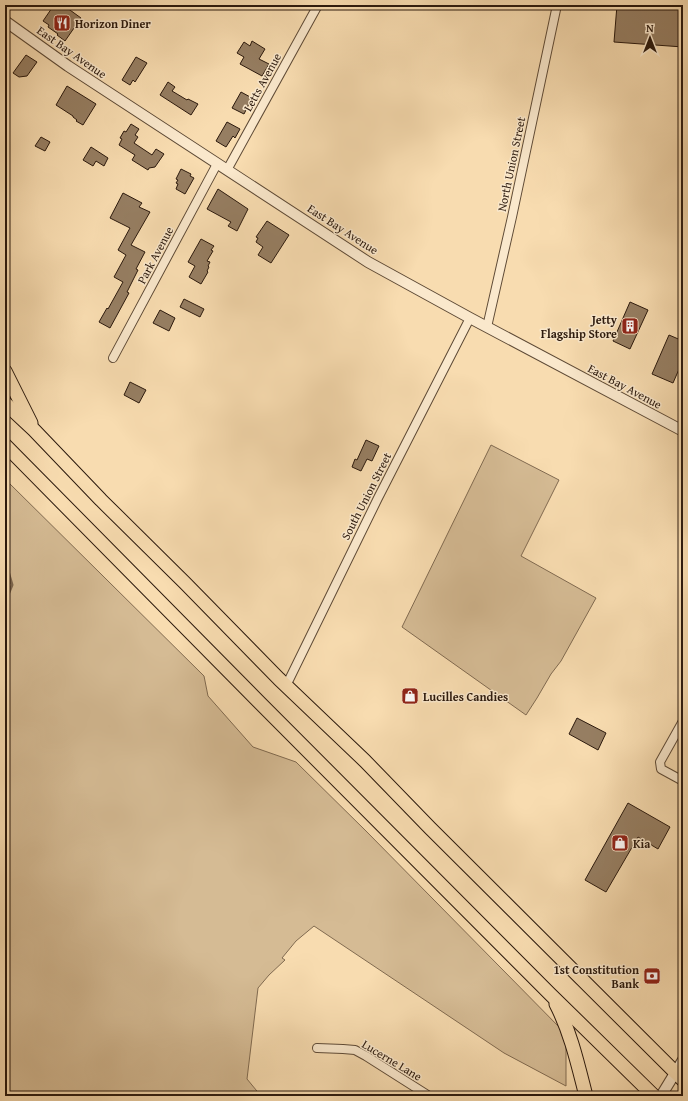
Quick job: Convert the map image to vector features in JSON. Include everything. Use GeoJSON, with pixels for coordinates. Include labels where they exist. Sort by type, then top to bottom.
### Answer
{"type":"FeatureCollection","features":[{"type":"Feature","properties":{"kind":"highway"},"geometry":{"type":"LineString","coordinates":[[5,371],[34,430]]}},
{"type":"Feature","properties":{"kind":"highway"},"geometry":{"type":"LineString","coordinates":[[5,403],[34,430],[101,500],[185,582],[286,686],[365,761],[679,1077]]}},
{"type":"Feature","properties":{"kind":"highway"},"geometry":{"type":"LineString","coordinates":[[5,445],[550,994],[654,1096]]}},
{"type":"Feature","properties":{"kind":"highway"},"geometry":{"type":"LineString","coordinates":[[550,994],[561,1015],[569,1036],[586,1096]]}},
{"type":"Feature","properties":{"kind":"street","name":"Letts Avenue"},"geometry":{"type":"LineString","coordinates":[[227,170],[318,5]]}},
{"type":"Feature","properties":{"kind":"street","name":"North Union Street"},"geometry":{"type":"LineString","coordinates":[[487,327],[557,5]]}},
{"type":"Feature","properties":{"kind":"street","name":"East Bay Avenue"},"geometry":{"type":"LineString","coordinates":[[5,21],[68,66],[368,262],[683,431]]}},
{"type":"Feature","properties":{"kind":"street","name":"Park Avenue"},"geometry":{"type":"LineString","coordinates":[[113,358],[217,164]]}},
{"type":"Feature","properties":{"kind":"street","name":"South Union Street"},"geometry":{"type":"LineString","coordinates":[[286,686],[378,498],[470,318]]}},
{"type":"Feature","properties":{"kind":"street"},"geometry":{"type":"LineString","coordinates":[[683,721],[660,762],[661,769],[683,781]]}},
{"type":"Feature","properties":{"kind":"street","name":"Lucerne Lane"},"geometry":{"type":"LineString","coordinates":[[317,1048],[343,1048],[355,1050],[429,1096]]}},
{"type":"Feature","properties":{"kind":"street"},"geometry":{"type":"LineString","coordinates":[[661,1096],[679,1077],[683,1060]]}},
{"type":"Feature","properties":{"kind":"shaded area"},"geometry":{"type":"Polygon","coordinates":[[[491,445],[559,480],[521,556],[596,598],[561,661],[551,674],[526,715],[402,627],[491,445]]]}},
{"type":"Feature","properties":{"kind":"shaded area"},"geometry":{"type":"Polygon","coordinates":[[[5,479],[204,676],[208,696],[253,747],[296,762],[566,1034],[566,1086],[504,1053],[314,926],[296,941],[282,958],[285,960],[258,988],[247,1079],[261,1096],[5,1096],[5,479]]]}},
{"type":"Feature","properties":{"kind":"building","name":"Horizon Diner"},"geometry":{"type":"Polygon","coordinates":[[[54,5],[63,5],[81,18],[65,41],[43,21],[54,5]]]}},
{"type":"Feature","properties":{"kind":"building"},"geometry":{"type":"Polygon","coordinates":[[[617,5],[683,9],[683,47],[614,42],[617,5]]]}},
{"type":"Feature","properties":{"kind":"building"},"geometry":{"type":"Polygon","coordinates":[[[252,41],[265,49],[259,59],[269,64],[262,76],[240,64],[244,57],[237,53],[244,42],[250,46],[252,41]]]}},
{"type":"Feature","properties":{"kind":"building"},"geometry":{"type":"Polygon","coordinates":[[[26,55],[37,62],[27,76],[19,77],[13,73],[26,55]]]}},
{"type":"Feature","properties":{"kind":"building"},"geometry":{"type":"Polygon","coordinates":[[[136,57],[147,63],[135,82],[133,80],[130,85],[122,80],[136,57]]]}},
{"type":"Feature","properties":{"kind":"building"},"geometry":{"type":"Polygon","coordinates":[[[168,82],[175,87],[172,91],[187,100],[188,99],[198,104],[191,115],[160,95],[168,82]]]}},
{"type":"Feature","properties":{"kind":"building"},"geometry":{"type":"Polygon","coordinates":[[[67,86],[96,104],[83,125],[76,121],[77,120],[73,116],[56,105],[67,86]]]}},
{"type":"Feature","properties":{"kind":"building"},"geometry":{"type":"Polygon","coordinates":[[[241,92],[252,98],[244,114],[232,108],[241,92]]]}},
{"type":"Feature","properties":{"kind":"building"},"geometry":{"type":"Polygon","coordinates":[[[227,122],[240,129],[235,138],[233,136],[226,147],[216,141],[227,122]]]}},
{"type":"Feature","properties":{"kind":"building"},"geometry":{"type":"Polygon","coordinates":[[[131,124],[139,129],[135,135],[138,137],[134,143],[152,155],[156,149],[164,154],[155,167],[149,168],[148,170],[132,160],[135,155],[119,145],[122,139],[120,138],[124,131],[126,132],[131,124]]]}},
{"type":"Feature","properties":{"kind":"building"},"geometry":{"type":"Polygon","coordinates":[[[41,137],[50,142],[45,151],[35,146],[41,137]]]}},
{"type":"Feature","properties":{"kind":"building"},"geometry":{"type":"Polygon","coordinates":[[[91,147],[108,158],[104,166],[96,161],[93,166],[83,160],[91,147]]]}},
{"type":"Feature","properties":{"kind":"building"},"geometry":{"type":"Polygon","coordinates":[[[181,169],[191,174],[190,176],[194,178],[185,194],[176,189],[178,184],[176,183],[178,180],[176,179],[181,169]]]}},
{"type":"Feature","properties":{"kind":"building"},"geometry":{"type":"Polygon","coordinates":[[[218,189],[248,209],[237,231],[228,226],[231,222],[207,209],[218,189]]]}},
{"type":"Feature","properties":{"kind":"building"},"geometry":{"type":"Polygon","coordinates":[[[123,193],[142,203],[139,207],[150,212],[131,245],[145,252],[136,269],[138,270],[127,292],[129,293],[110,328],[99,322],[123,282],[114,277],[126,255],[118,250],[130,228],[110,218],[123,193]]]}},
{"type":"Feature","properties":{"kind":"building"},"geometry":{"type":"Polygon","coordinates":[[[267,221],[289,235],[271,263],[258,255],[263,247],[256,242],[258,238],[256,237],[267,221]]]}},
{"type":"Feature","properties":{"kind":"building"},"geometry":{"type":"Polygon","coordinates":[[[201,239],[214,246],[211,250],[213,251],[207,261],[210,262],[208,272],[201,284],[189,277],[195,266],[188,262],[201,239]]]}},
{"type":"Feature","properties":{"kind":"building"},"geometry":{"type":"Polygon","coordinates":[[[184,299],[204,309],[200,317],[180,307],[184,299]]]}},
{"type":"Feature","properties":{"kind":"building","name":"Jetty Flagship Store"},"geometry":{"type":"Polygon","coordinates":[[[630,302],[648,310],[630,349],[613,341],[630,302]]]}},
{"type":"Feature","properties":{"kind":"building"},"geometry":{"type":"Polygon","coordinates":[[[160,310],[175,318],[169,331],[153,323],[160,310]]]}},
{"type":"Feature","properties":{"kind":"building"},"geometry":{"type":"Polygon","coordinates":[[[669,335],[683,341],[683,360],[673,383],[652,374],[669,335]]]}},
{"type":"Feature","properties":{"kind":"building"},"geometry":{"type":"Polygon","coordinates":[[[130,382],[146,390],[139,403],[124,395],[130,382]]]}},
{"type":"Feature","properties":{"kind":"building"},"geometry":{"type":"Polygon","coordinates":[[[366,440],[379,446],[372,461],[367,459],[361,471],[352,467],[355,459],[357,460],[366,440]]]}},
{"type":"Feature","properties":{"kind":"building"},"geometry":{"type":"Polygon","coordinates":[[[577,718],[606,733],[598,750],[569,734],[577,718]]]}},
{"type":"Feature","properties":{"kind":"building","name":"Kia"},"geometry":{"type":"Polygon","coordinates":[[[628,803],[670,827],[658,849],[638,837],[606,892],[585,880],[628,803]]]}},
{"type":"Feature","properties":{"kind":"waterway"},"geometry":{"type":"LineString","coordinates":[[5,565],[12,585],[5,602]]}},
{"type":"Feature","properties":{"kind":"waterway"},"geometry":{"type":"LineString","coordinates":[[5,720],[8,733],[5,746]]}},
{"type":"Feature","properties":{"kind":"place","name":"Horizon Diner"},"geometry":{"type":"Point","coordinates":[62,23]}},
{"type":"Feature","properties":{"kind":"place","name":"Jetty Flagship Store"},"geometry":{"type":"Point","coordinates":[630,326]}},
{"type":"Feature","properties":{"kind":"place","name":"Lucilles Candies"},"geometry":{"type":"Point","coordinates":[410,696]}},
{"type":"Feature","properties":{"kind":"place","name":"Kia"},"geometry":{"type":"Point","coordinates":[620,843]}},
{"type":"Feature","properties":{"kind":"place","name":"1st Constitution Bank"},"geometry":{"type":"Point","coordinates":[652,976]}}]}
